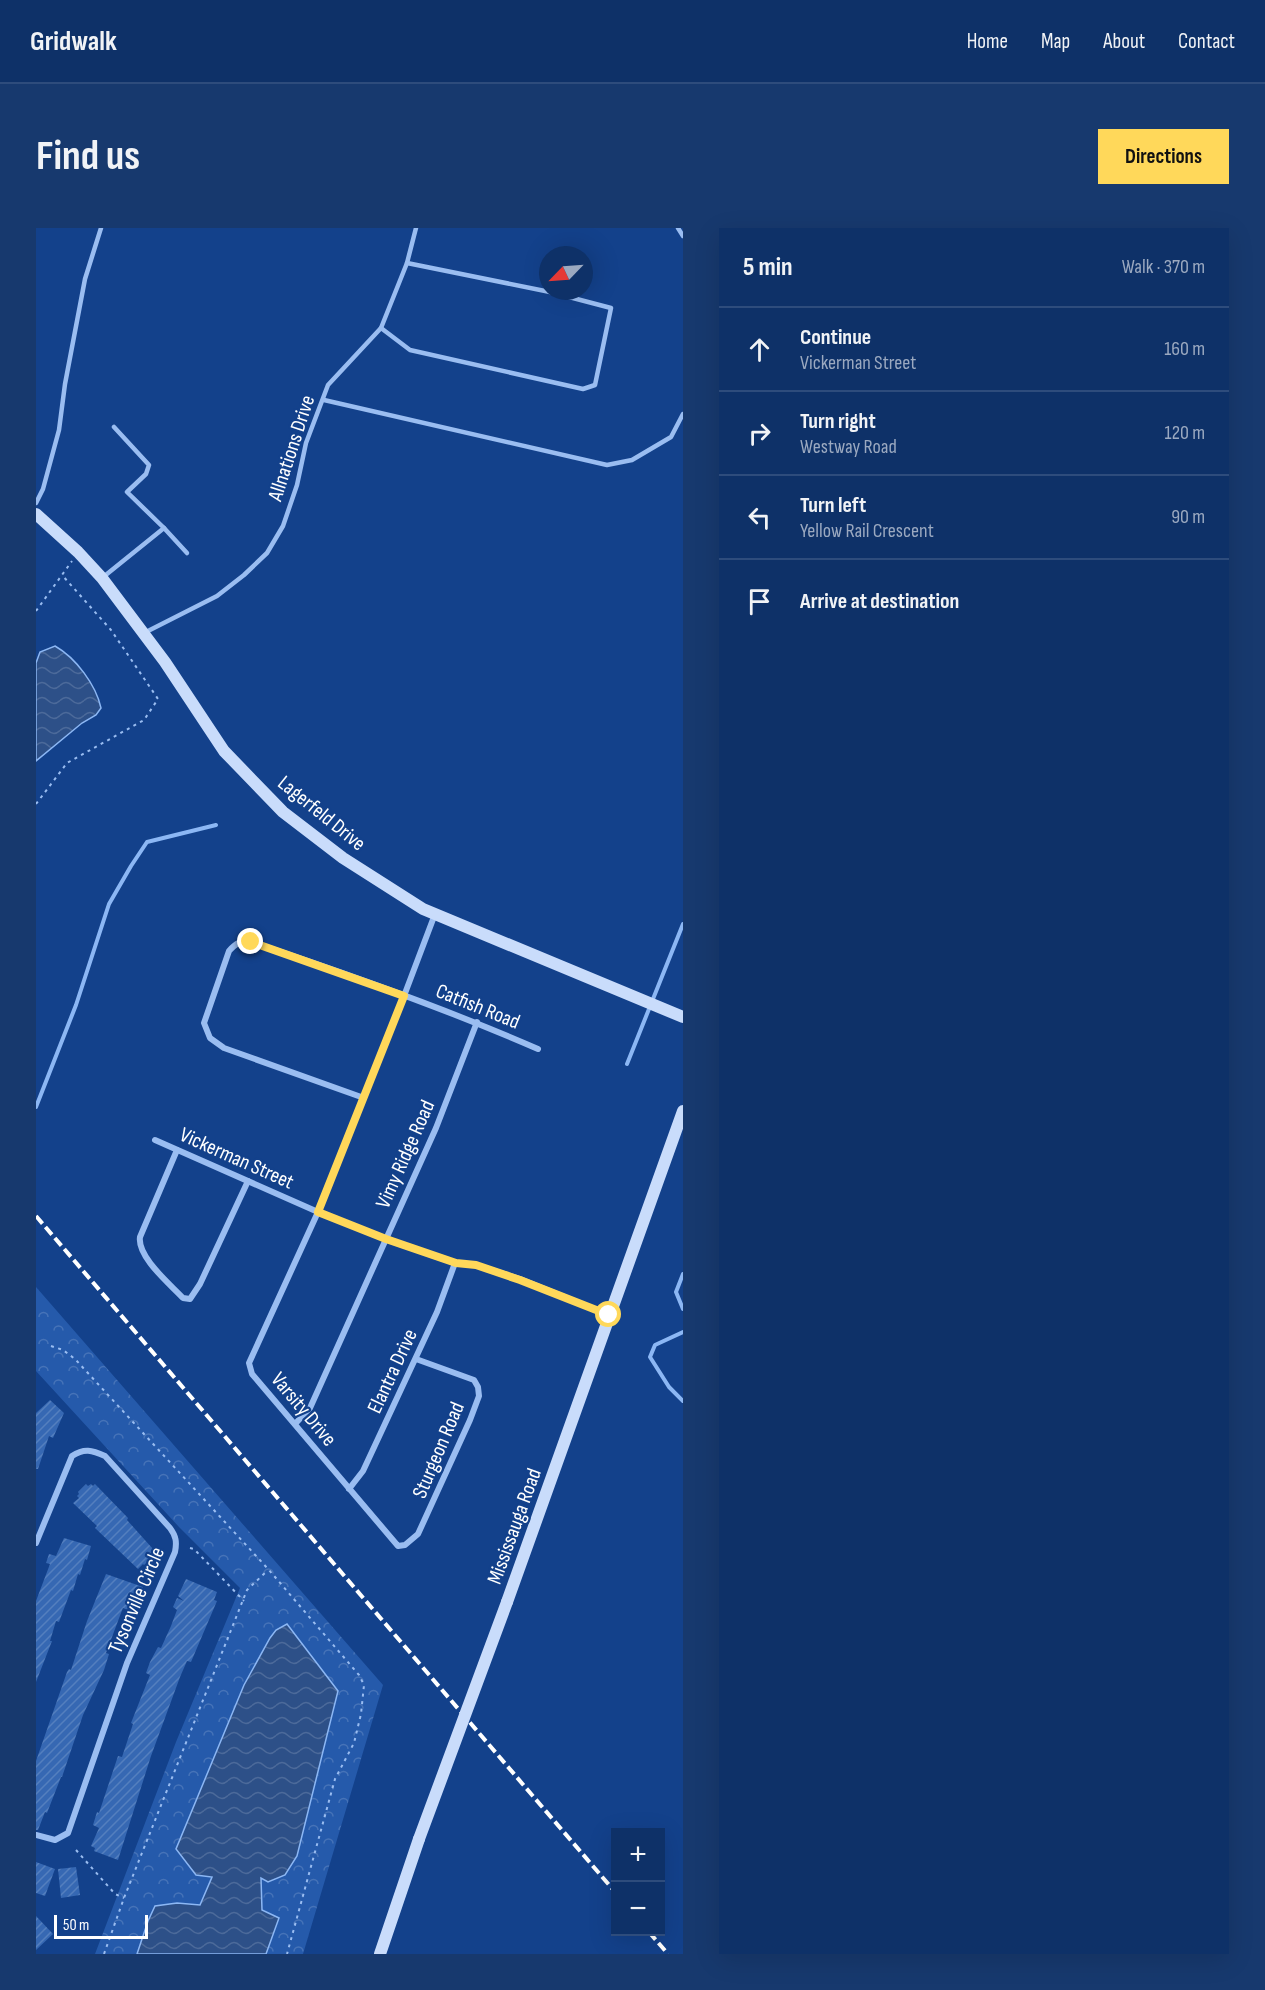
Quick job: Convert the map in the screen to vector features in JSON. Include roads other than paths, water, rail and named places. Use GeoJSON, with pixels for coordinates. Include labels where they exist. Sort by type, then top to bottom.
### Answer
{"type":"FeatureCollection","features":[{"type":"Feature","properties":{"kind":"main road","name":"Lagerfeld Drive"},"geometry":{"type":"LineString","coordinates":[[36,514],[78,552],[102,578],[144,633],[224,751],[283,812],[343,858],[423,909],[683,1017]]}},
{"type":"Feature","properties":{"kind":"main road","name":"Mississauga Road"},"geometry":{"type":"LineString","coordinates":[[380,1954],[419,1839],[507,1602],[683,1111]]}},
{"type":"Feature","properties":{"kind":"street"},"geometry":{"type":"LineString","coordinates":[[318,1212],[435,914]]}},
{"type":"Feature","properties":{"kind":"street","name":"Catfish Road"},"geometry":{"type":"LineString","coordinates":[[364,1098],[224,1048],[210,1038],[204,1023],[229,951],[235,944],[251,942],[477,1022],[538,1049]]}},
{"type":"Feature","properties":{"kind":"street","name":"Vimy Ridge Road"},"geometry":{"type":"LineString","coordinates":[[295,1424],[310,1408],[436,1128],[477,1022]]}},
{"type":"Feature","properties":{"kind":"street","name":"Vickerman Street"},"geometry":{"type":"LineString","coordinates":[[155,1140],[318,1212],[386,1239],[456,1263],[476,1265],[609,1315]]}},
{"type":"Feature","properties":{"kind":"street"},"geometry":{"type":"LineString","coordinates":[[177,1150],[139,1241],[141,1251],[183,1298],[190,1299],[200,1284],[248,1181]]}},
{"type":"Feature","properties":{"kind":"street","name":"Varsity Drive"},"geometry":{"type":"LineString","coordinates":[[318,1212],[249,1364],[252,1374],[398,1546]]}},
{"type":"Feature","properties":{"kind":"street","name":"Elantra Drive"},"geometry":{"type":"LineString","coordinates":[[349,1489],[363,1471],[438,1312],[456,1263]]}},
{"type":"Feature","properties":{"kind":"street","name":"Sturgeon Road"},"geometry":{"type":"LineString","coordinates":[[398,1546],[405,1545],[418,1533],[466,1430],[479,1396],[474,1380],[416,1359]]}},
{"type":"Feature","properties":{"kind":"street","name":"Tysonville Circle"},"geometry":{"type":"LineString","coordinates":[[36,1543],[72,1456],[85,1450],[95,1451],[105,1456],[170,1528],[177,1544],[127,1662],[68,1833],[56,1840],[36,1835]]}},
{"type":"Feature","properties":{"kind":"lane"},"geometry":{"type":"LineString","coordinates":[[36,503],[43,489],[59,430],[64,384],[86,279],[101,228]]}},
{"type":"Feature","properties":{"kind":"lane","name":"Allnations Drive"},"geometry":{"type":"LineString","coordinates":[[144,633],[217,596],[267,553],[283,526],[297,485],[306,443],[328,385],[381,328],[406,263],[416,228]]}},
{"type":"Feature","properties":{"kind":"lane"},"geometry":{"type":"LineString","coordinates":[[678,228],[683,236]]}},
{"type":"Feature","properties":{"kind":"lane"},"geometry":{"type":"LineString","coordinates":[[381,328],[410,350],[583,389],[595,385],[611,308],[550,292],[406,263]]}},
{"type":"Feature","properties":{"kind":"lane"},"geometry":{"type":"LineString","coordinates":[[324,400],[607,465],[632,460],[671,437],[683,414]]}},
{"type":"Feature","properties":{"kind":"lane"},"geometry":{"type":"LineString","coordinates":[[114,427],[149,465],[146,474],[128,492],[187,553]]}},
{"type":"Feature","properties":{"kind":"lane"},"geometry":{"type":"LineString","coordinates":[[102,578],[164,528]]}},
{"type":"Feature","properties":{"kind":"water"},"geometry":{"type":"Polygon","coordinates":[[[55,646],[77,665],[90,681],[101,708],[96,715],[82,723],[36,761],[36,663],[40,652],[55,646]]]}},
{"type":"Feature","properties":{"kind":"water"},"geometry":{"type":"Polygon","coordinates":[[[287,1624],[338,1691],[297,1856],[285,1875],[268,1882],[261,1878],[262,1910],[279,1918],[266,1954],[137,1954],[155,1906],[177,1903],[200,1905],[212,1877],[196,1875],[176,1849],[244,1685],[270,1638],[276,1630],[287,1624]]]}},
{"type":"Feature","properties":{"kind":"waterway"},"geometry":{"type":"LineString","coordinates":[[36,1107],[76,1005],[109,904],[131,866],[147,842],[216,825]]}},
{"type":"Feature","properties":{"kind":"waterway"},"geometry":{"type":"LineString","coordinates":[[627,1064],[683,924]]}},
{"type":"Feature","properties":{"kind":"waterway"},"geometry":{"type":"LineString","coordinates":[[683,1274],[676,1292],[683,1309]]}},
{"type":"Feature","properties":{"kind":"waterway"},"geometry":{"type":"LineString","coordinates":[[683,1332],[655,1345],[650,1357],[669,1387],[683,1401]]}},
{"type":"Feature","properties":{"kind":"railway"},"geometry":{"type":"LineString","coordinates":[[36,1216],[611,1887]]}},
{"type":"Feature","properties":{"kind":"railway"},"geometry":{"type":"LineString","coordinates":[[652,1936],[668,1954]]}}]}
